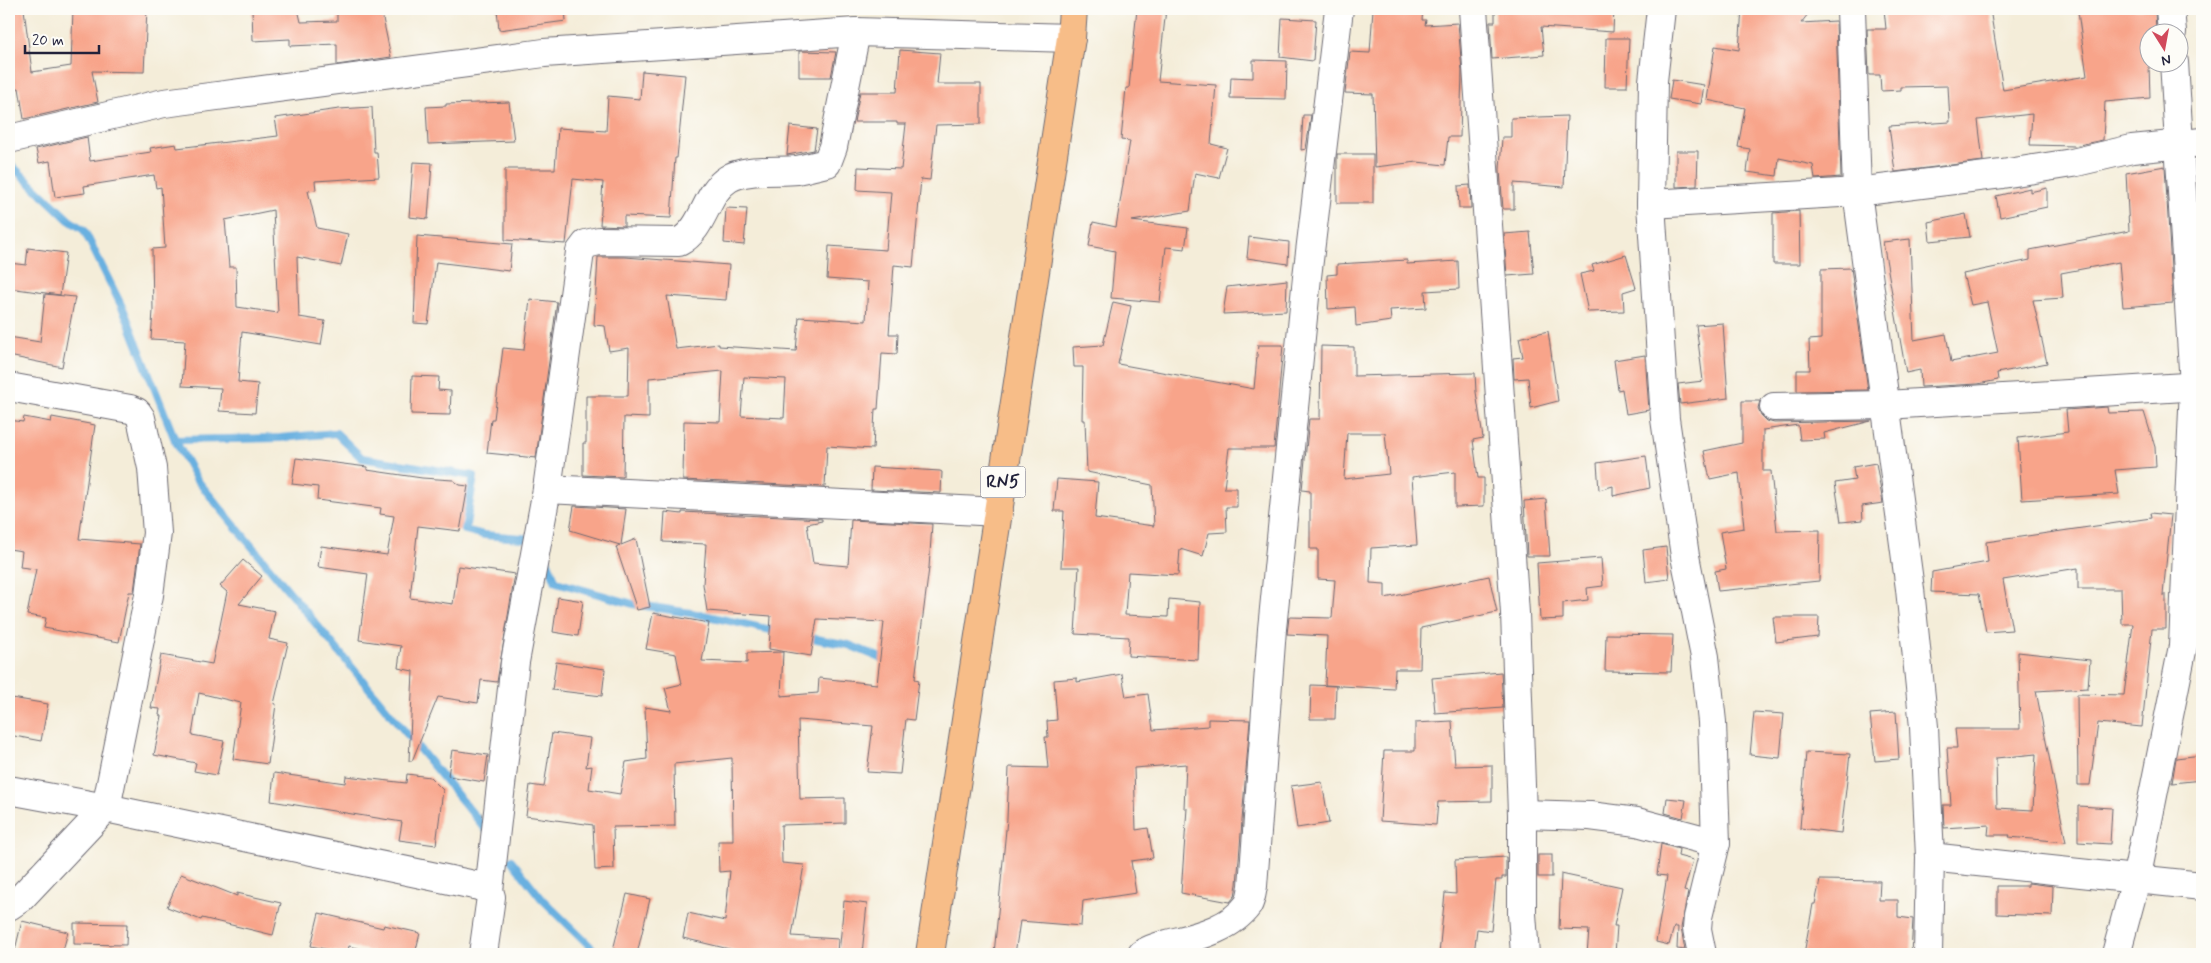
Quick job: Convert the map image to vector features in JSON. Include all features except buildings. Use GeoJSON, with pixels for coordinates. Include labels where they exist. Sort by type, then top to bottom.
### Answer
{"type":"FeatureCollection","features":[{"type":"Feature","properties":{"kind":"highway","name":"RN5"},"geometry":{"type":"LineString","coordinates":[[930,954],[1071,38],[1073,9]]}},
{"type":"Feature","properties":{"kind":"street"},"geometry":{"type":"LineString","coordinates":[[1142,954],[1168,944],[1199,936],[1233,920],[1249,904],[1253,886],[1275,600],[1307,276],[1339,9]]}},
{"type":"Feature","properties":{"kind":"street"},"geometry":{"type":"LineString","coordinates":[[1473,9],[1515,613],[1522,814],[1522,914],[1525,954]]}},
{"type":"Feature","properties":{"kind":"street"},"geometry":{"type":"LineString","coordinates":[[1661,9],[1653,81],[1651,204],[1665,419],[1685,556],[1705,657],[1712,722],[1716,843],[1698,917],[1697,929],[1702,954]]}},
{"type":"Feature","properties":{"kind":"street"},"geometry":{"type":"LineString","coordinates":[[1851,9],[1857,192],[1910,588],[1922,708],[1930,856],[1928,954]]}},
{"type":"Feature","properties":{"kind":"street"},"geometry":{"type":"LineString","coordinates":[[2170,9],[2171,22]]}},
{"type":"Feature","properties":{"kind":"street"},"geometry":{"type":"LineString","coordinates":[[483,954],[491,905],[489,892],[515,662],[547,489],[580,252],[586,244],[599,241],[679,242],[689,237],[719,186],[728,178],[743,173],[798,170],[827,163],[833,147],[856,32]]}},
{"type":"Feature","properties":{"kind":"street"},"geometry":{"type":"LineString","coordinates":[[9,139],[164,102],[544,53],[856,32],[1071,38]]}},
{"type":"Feature","properties":{"kind":"street"},"geometry":{"type":"LineString","coordinates":[[2116,954],[2193,646],[2198,386],[2191,142],[2176,72]]}},
{"type":"Feature","properties":{"kind":"street"},"geometry":{"type":"LineString","coordinates":[[1651,204],[1857,192],[2002,174],[2072,163],[2132,149],[2191,142]]}},
{"type":"Feature","properties":{"kind":"street"},"geometry":{"type":"LineString","coordinates":[[1774,407],[1886,405],[2198,386]]}},
{"type":"Feature","properties":{"kind":"street"},"geometry":{"type":"LineString","coordinates":[[9,387],[130,409],[137,412],[141,418],[152,468],[158,533],[150,595],[106,808],[21,898],[9,906]]}},
{"type":"Feature","properties":{"kind":"street"},"geometry":{"type":"LineString","coordinates":[[547,489],[999,512]]}},
{"type":"Feature","properties":{"kind":"street"},"geometry":{"type":"LineString","coordinates":[[9,790],[106,808],[479,886],[489,892]]}},
{"type":"Feature","properties":{"kind":"street"},"geometry":{"type":"LineString","coordinates":[[1522,814],[1590,816],[1637,822],[1716,843]]}},
{"type":"Feature","properties":{"kind":"street"},"geometry":{"type":"LineString","coordinates":[[1930,856],[2202,886]]}},
{"type":"Feature","properties":{"kind":"waterway"},"geometry":{"type":"LineString","coordinates":[[9,163],[69,220],[84,230],[124,311],[175,440],[197,480],[488,832]]}},
{"type":"Feature","properties":{"kind":"waterway"},"geometry":{"type":"LineString","coordinates":[[175,440],[280,438],[336,433],[362,458],[474,476],[465,530],[484,535],[534,539]]}},
{"type":"Feature","properties":{"kind":"waterway"},"geometry":{"type":"LineString","coordinates":[[544,553],[556,582],[633,604],[703,615],[780,632]]}},
{"type":"Feature","properties":{"kind":"waterway"},"geometry":{"type":"LineString","coordinates":[[806,637],[849,645],[888,661]]}},
{"type":"Feature","properties":{"kind":"waterway"},"geometry":{"type":"LineString","coordinates":[[511,860],[542,899],[598,954]]}}]}
